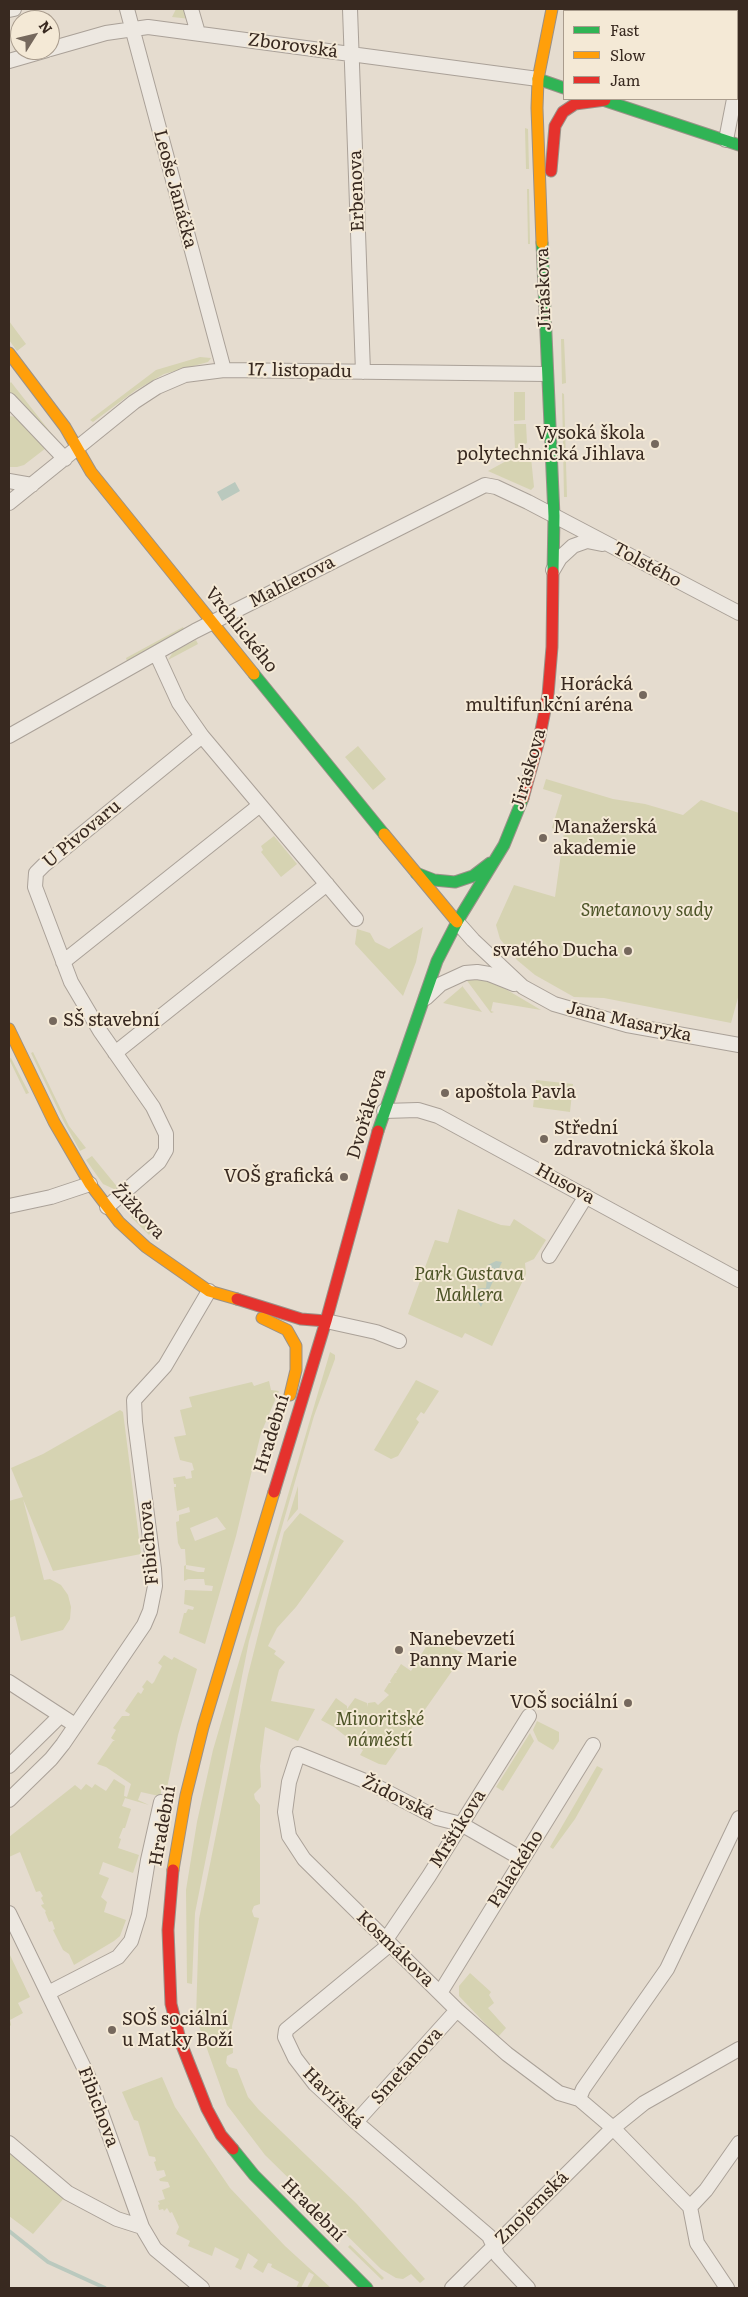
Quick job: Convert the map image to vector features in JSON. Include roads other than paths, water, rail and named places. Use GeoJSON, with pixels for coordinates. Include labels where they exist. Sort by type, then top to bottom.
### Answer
{"type":"FeatureCollection","features":[{"type":"Feature","properties":{"kind":"main road","name":"Jiráskova"},"geometry":{"type":"LineString","coordinates":[[458,922],[499,855],[521,805],[539,740],[548,695],[552,647],[554,516],[546,374],[542,204],[537,108],[538,79],[552,9]]}},
{"type":"Feature","properties":{"kind":"main road"},"geometry":{"type":"LineString","coordinates":[[538,79],[563,88]]}},
{"type":"Feature","properties":{"kind":"main road"},"geometry":{"type":"LineString","coordinates":[[542,204],[551,172],[555,126],[563,112],[575,104],[602,100],[733,143]]}},
{"type":"Feature","properties":{"kind":"main road","name":"Vrchlického"},"geometry":{"type":"LineString","coordinates":[[9,353],[65,427],[91,472],[414,872],[458,922]]}},
{"type":"Feature","properties":{"kind":"main road"},"geometry":{"type":"LineString","coordinates":[[414,872],[434,880],[455,882],[464,880],[481,871],[499,855]]}},
{"type":"Feature","properties":{"kind":"main road","name":"Dvořákova"},"geometry":{"type":"LineString","coordinates":[[326,1321],[384,1111],[439,956],[458,922]]}},
{"type":"Feature","properties":{"kind":"main road","name":"Žižkova"},"geometry":{"type":"LineString","coordinates":[[9,1029],[54,1122],[90,1184],[107,1207],[146,1247],[209,1292],[301,1319],[326,1321]]}},
{"type":"Feature","properties":{"kind":"main road"},"geometry":{"type":"LineString","coordinates":[[231,1300],[287,1330],[296,1346],[296,1370],[272,1492]]}},
{"type":"Feature","properties":{"kind":"main road","name":"Hradební"},"geometry":{"type":"LineString","coordinates":[[326,1321],[272,1492],[203,1727],[186,1795],[172,1874],[168,1930],[171,2004],[181,2043],[195,2083],[221,2135],[272,2194],[367,2288]]}},
{"type":"Feature","properties":{"kind":"street"},"geometry":{"type":"LineString","coordinates":[[9,10],[14,9]]}},
{"type":"Feature","properties":{"kind":"street","name":"Leoše Janáčka"},"geometry":{"type":"LineString","coordinates":[[127,9],[224,370]]}},
{"type":"Feature","properties":{"kind":"street"},"geometry":{"type":"LineString","coordinates":[[191,9],[198,34]]}},
{"type":"Feature","properties":{"kind":"street","name":"Erbenova"},"geometry":{"type":"LineString","coordinates":[[350,9],[363,372]]}},
{"type":"Feature","properties":{"kind":"street","name":"Zborovská"},"geometry":{"type":"LineString","coordinates":[[60,46],[106,33],[148,27],[538,79]]}},
{"type":"Feature","properties":{"kind":"street"},"geometry":{"type":"LineString","coordinates":[[733,143],[734,100]]}},
{"type":"Feature","properties":{"kind":"street","name":"17. listopadu"},"geometry":{"type":"LineString","coordinates":[[9,504],[77,448],[157,387],[185,375],[224,370],[546,374]]}},
{"type":"Feature","properties":{"kind":"street"},"geometry":{"type":"LineString","coordinates":[[9,400],[65,459]]}},
{"type":"Feature","properties":{"kind":"street"},"geometry":{"type":"LineString","coordinates":[[9,481],[32,485]]}},
{"type":"Feature","properties":{"kind":"street","name":"Mahlerova"},"geometry":{"type":"LineString","coordinates":[[9,736],[213,622],[480,487],[485,485],[496,487],[554,516]]}},
{"type":"Feature","properties":{"kind":"street","name":"Tolstého"},"geometry":{"type":"LineString","coordinates":[[554,516],[739,613]]}},
{"type":"Feature","properties":{"kind":"street"},"geometry":{"type":"LineString","coordinates":[[553,570],[565,553],[579,543],[593,542],[613,547]]}},
{"type":"Feature","properties":{"kind":"street"},"geometry":{"type":"LineString","coordinates":[[156,653],[179,703],[202,736],[356,919]]}},
{"type":"Feature","properties":{"kind":"street","name":"U Pivovaru"},"geometry":{"type":"LineString","coordinates":[[107,1207],[159,1162],[166,1150],[166,1134],[153,1107],[115,1053],[71,982],[35,887],[36,873],[202,736]]}},
{"type":"Feature","properties":{"kind":"street"},"geometry":{"type":"LineString","coordinates":[[63,962],[260,806]]}},
{"type":"Feature","properties":{"kind":"street"},"geometry":{"type":"LineString","coordinates":[[115,1053],[327,884]]}},
{"type":"Feature","properties":{"kind":"street","name":"Jana Masaryka"},"geometry":{"type":"LineString","coordinates":[[458,922],[473,940],[522,987]]}},
{"type":"Feature","properties":{"kind":"street","name":"Jana Masaryka"},"geometry":{"type":"LineString","coordinates":[[422,1003],[441,984],[465,973],[477,972],[488,974],[522,987],[554,1004],[571,1010],[627,1025],[739,1045]]}},
{"type":"Feature","properties":{"kind":"street","name":"Husova"},"geometry":{"type":"LineString","coordinates":[[384,1111],[418,1110],[438,1116],[739,1280]]}},
{"type":"Feature","properties":{"kind":"street"},"geometry":{"type":"LineString","coordinates":[[9,1206],[51,1197],[90,1184]]}},
{"type":"Feature","properties":{"kind":"street"},"geometry":{"type":"LineString","coordinates":[[549,1256],[586,1196]]}},
{"type":"Feature","properties":{"kind":"street","name":"Fibichova"},"geometry":{"type":"LineString","coordinates":[[9,1800],[51,1759],[144,1625],[153,1599],[154,1570],[135,1422],[134,1400],[165,1366],[209,1292]]}},
{"type":"Feature","properties":{"kind":"street"},"geometry":{"type":"LineString","coordinates":[[326,1321],[376,1332],[399,1341]]}},
{"type":"Feature","properties":{"kind":"street"},"geometry":{"type":"LineString","coordinates":[[9,1682],[75,1725]]}},
{"type":"Feature","properties":{"kind":"street"},"geometry":{"type":"LineString","coordinates":[[9,1766],[60,1716]]}},
{"type":"Feature","properties":{"kind":"street","name":"Mrštíkova"},"geometry":{"type":"LineString","coordinates":[[387,1943],[529,1716]]}},
{"type":"Feature","properties":{"kind":"street","name":"Palackého"},"geometry":{"type":"LineString","coordinates":[[440,1993],[593,1745]]}},
{"type":"Feature","properties":{"kind":"street","name":"Židovská"},"geometry":{"type":"LineString","coordinates":[[298,1754],[370,1783],[437,1818],[461,1824],[522,1859]]}},
{"type":"Feature","properties":{"kind":"street","name":"Kosmákova"},"geometry":{"type":"LineString","coordinates":[[298,1754],[286,1800],[285,1812],[289,1836],[304,1859],[457,2010],[507,2054],[556,2090],[579,2099],[613,2128],[690,2206]]}},
{"type":"Feature","properties":{"kind":"street"},"geometry":{"type":"LineString","coordinates":[[48,1993],[118,1957],[131,1941],[139,1915],[148,1860],[162,1802]]}},
{"type":"Feature","properties":{"kind":"street"},"geometry":{"type":"LineString","coordinates":[[579,2099],[583,2089],[667,1969],[739,1818]]}},
{"type":"Feature","properties":{"kind":"street","name":"Fibichova"},"geometry":{"type":"LineString","coordinates":[[9,1913],[88,2076],[142,2227],[156,2248],[202,2288]]}},
{"type":"Feature","properties":{"kind":"street","name":"Havířská"},"geometry":{"type":"LineString","coordinates":[[387,1943],[286,2030],[285,2037],[295,2058],[315,2084],[356,2122],[490,2236],[498,2256],[528,2288]]}},
{"type":"Feature","properties":{"kind":"street","name":"Smetanova"},"geometry":{"type":"LineString","coordinates":[[356,2122],[457,2010]]}},
{"type":"Feature","properties":{"kind":"street","name":"Znojemská"},"geometry":{"type":"LineString","coordinates":[[452,2288],[613,2128],[644,2103],[739,2049]]}},
{"type":"Feature","properties":{"kind":"street"},"geometry":{"type":"LineString","coordinates":[[9,2143],[68,2193],[110,2216],[142,2227]]}},
{"type":"Feature","properties":{"kind":"street"},"geometry":{"type":"LineString","coordinates":[[727,2288],[697,2243],[690,2206],[706,2190],[739,2143]]}},
{"type":"Feature","properties":{"kind":"waterway"},"geometry":{"type":"LineString","coordinates":[[9,2231],[48,2262],[105,2288]]}},
{"type":"Feature","properties":{"kind":"place","name":"Vysoká škola polytechnická Jihlava"},"geometry":{"type":"Point","coordinates":[655,444]}},
{"type":"Feature","properties":{"kind":"place","name":"Horácká multifunkční aréna"},"geometry":{"type":"Point","coordinates":[643,695]}},
{"type":"Feature","properties":{"kind":"place","name":"Manažerská akademie"},"geometry":{"type":"Point","coordinates":[543,838]}},
{"type":"Feature","properties":{"kind":"place","name":"svatého Ducha"},"geometry":{"type":"Point","coordinates":[628,951]}},
{"type":"Feature","properties":{"kind":"place","name":"SŠ stavební"},"geometry":{"type":"Point","coordinates":[53,1021]}},
{"type":"Feature","properties":{"kind":"place","name":"apoštola Pavla"},"geometry":{"type":"Point","coordinates":[445,1093]}},
{"type":"Feature","properties":{"kind":"place","name":"Střední zdravotnická škola"},"geometry":{"type":"Point","coordinates":[544,1139]}},
{"type":"Feature","properties":{"kind":"place","name":"VOŠ grafická"},"geometry":{"type":"Point","coordinates":[344,1177]}},
{"type":"Feature","properties":{"kind":"place","name":"Nanebevzetí Panny Marie"},"geometry":{"type":"Point","coordinates":[399,1650]}},
{"type":"Feature","properties":{"kind":"place","name":"VOŠ sociální"},"geometry":{"type":"Point","coordinates":[628,1703]}},
{"type":"Feature","properties":{"kind":"place","name":"SOŠ sociální u Matky Boží"},"geometry":{"type":"Point","coordinates":[112,2030]}},
{"type":"Feature","properties":{"kind":"park label","name":"Smetanovy sady"},"geometry":{"type":"Point","coordinates":[647,911]}},
{"type":"Feature","properties":{"kind":"park label","name":"Park Gustava Mahlera"},"geometry":{"type":"Point","coordinates":[469,1285]}},
{"type":"Feature","properties":{"kind":"park label","name":"Minoritské náměstí"},"geometry":{"type":"Point","coordinates":[380,1730]}}]}
